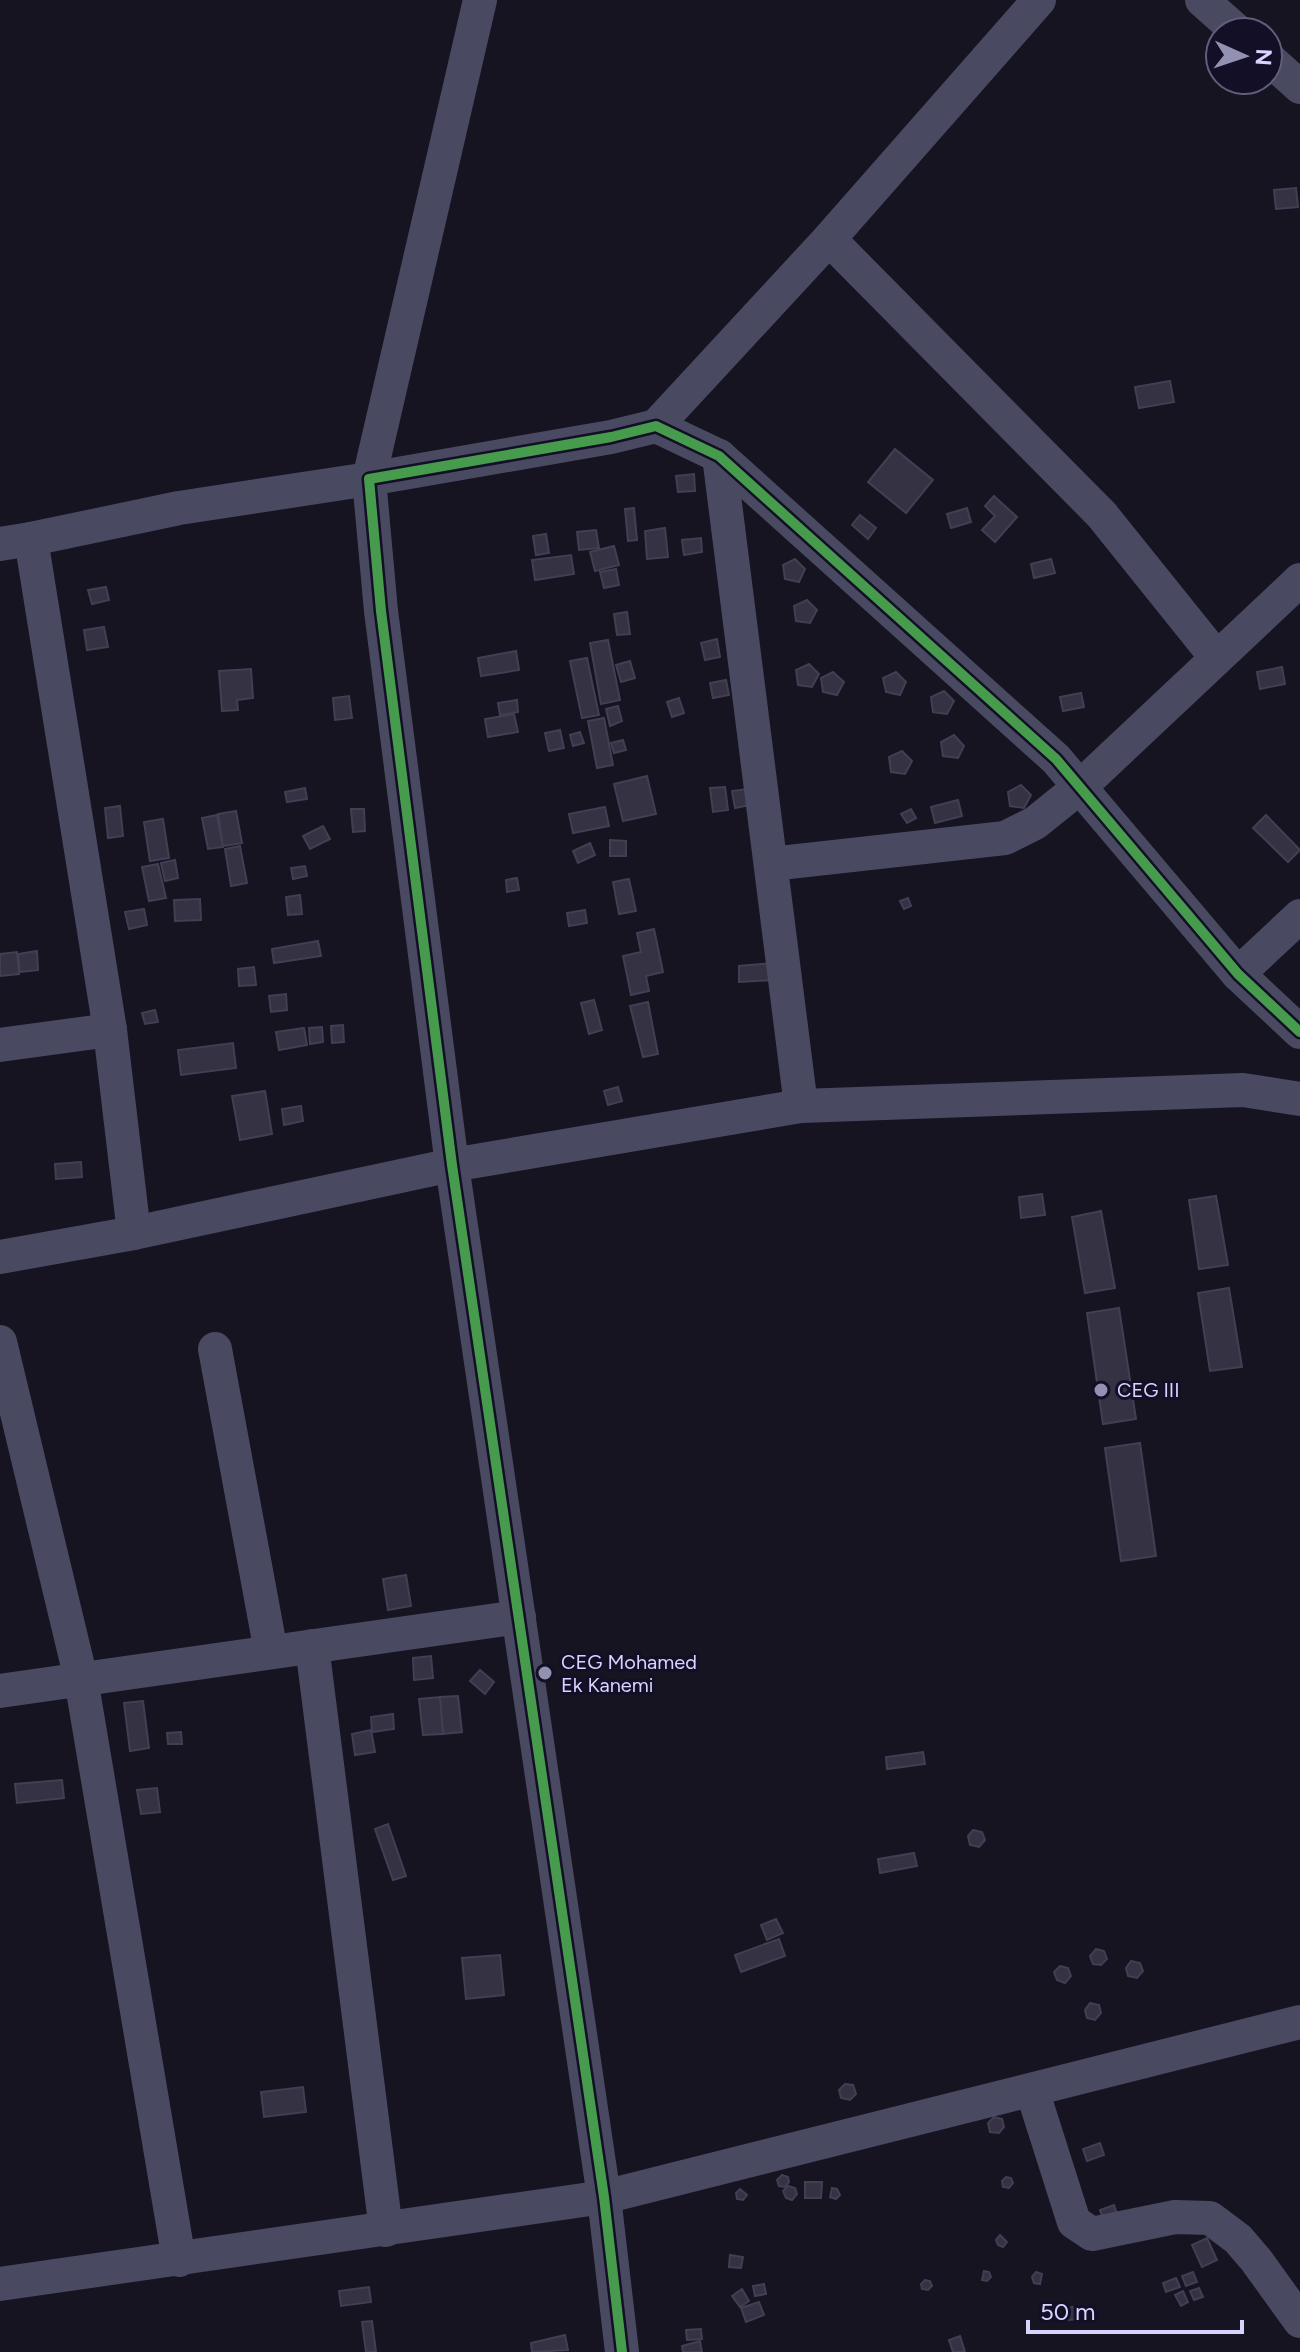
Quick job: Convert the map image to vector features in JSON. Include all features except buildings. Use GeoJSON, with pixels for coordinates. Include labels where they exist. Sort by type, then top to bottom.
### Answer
{"type":"FeatureCollection","features":[{"type":"Feature","properties":{"kind":"street"},"geometry":{"type":"LineString","coordinates":[[480,0],[369,479],[381,611],[452,1165],[604,2197],[622,2352]]}},
{"type":"Feature","properties":{"kind":"street"},"geometry":{"type":"LineString","coordinates":[[134,1233],[110,1030],[15,542],[179,508],[369,479],[611,437],[656,426],[829,239],[1039,0]]}},
{"type":"Feature","properties":{"kind":"street"},"geometry":{"type":"LineString","coordinates":[[1202,0],[1220,16]]}},
{"type":"Feature","properties":{"kind":"street"},"geometry":{"type":"LineString","coordinates":[[1284,72],[1300,87]]}},
{"type":"Feature","properties":{"kind":"street"},"geometry":{"type":"LineString","coordinates":[[829,239],[1102,515],[1216,657]]}},
{"type":"Feature","properties":{"kind":"street"},"geometry":{"type":"LineString","coordinates":[[656,426],[719,456],[1045,748],[1081,786],[1238,974],[1300,1032]]}},
{"type":"Feature","properties":{"kind":"street"},"geometry":{"type":"LineString","coordinates":[[719,456],[801,1106]]}},
{"type":"Feature","properties":{"kind":"street"},"geometry":{"type":"LineString","coordinates":[[771,864],[1005,838],[1035,823],[1081,786],[1300,580]]}},
{"type":"Feature","properties":{"kind":"street"},"geometry":{"type":"LineString","coordinates":[[1238,974],[1300,916]]}},
{"type":"Feature","properties":{"kind":"street"},"geometry":{"type":"LineString","coordinates":[[0,1045],[110,1030]]}},
{"type":"Feature","properties":{"kind":"street"},"geometry":{"type":"LineString","coordinates":[[0,1257],[134,1233],[452,1165],[801,1106],[1243,1090],[1300,1099]]}},
{"type":"Feature","properties":{"kind":"street"},"geometry":{"type":"LineString","coordinates":[[0,1342],[81,1679],[179,2260]]}},
{"type":"Feature","properties":{"kind":"street"},"geometry":{"type":"LineString","coordinates":[[215,1349],[271,1652]]}},
{"type":"Feature","properties":{"kind":"street"},"geometry":{"type":"LineString","coordinates":[[0,1691],[519,1617]]}},
{"type":"Feature","properties":{"kind":"street"},"geometry":{"type":"LineString","coordinates":[[312,1646],[386,2230]]}},
{"type":"Feature","properties":{"kind":"street"},"geometry":{"type":"LineString","coordinates":[[0,2284],[604,2197],[1300,2022]]}},
{"type":"Feature","properties":{"kind":"street"},"geometry":{"type":"LineString","coordinates":[[1032,2090],[1074,2222],[1092,2234],[1175,2217],[1210,2218],[1238,2239],[1300,2321]]}},
{"type":"Feature","properties":{"kind":"cycle path"},"geometry":{"type":"LineString","coordinates":[[622,2352],[604,2197],[452,1165],[381,611],[369,479],[611,437],[656,426],[719,456],[1056,759],[1238,974],[1300,1032]]}},
{"type":"Feature","properties":{"kind":"place","name":"CEG III"},"geometry":{"type":"Point","coordinates":[1101,1390]}},
{"type":"Feature","properties":{"kind":"place","name":"CEG Mohamed Ek Kanemi"},"geometry":{"type":"Point","coordinates":[545,1673]}}]}
